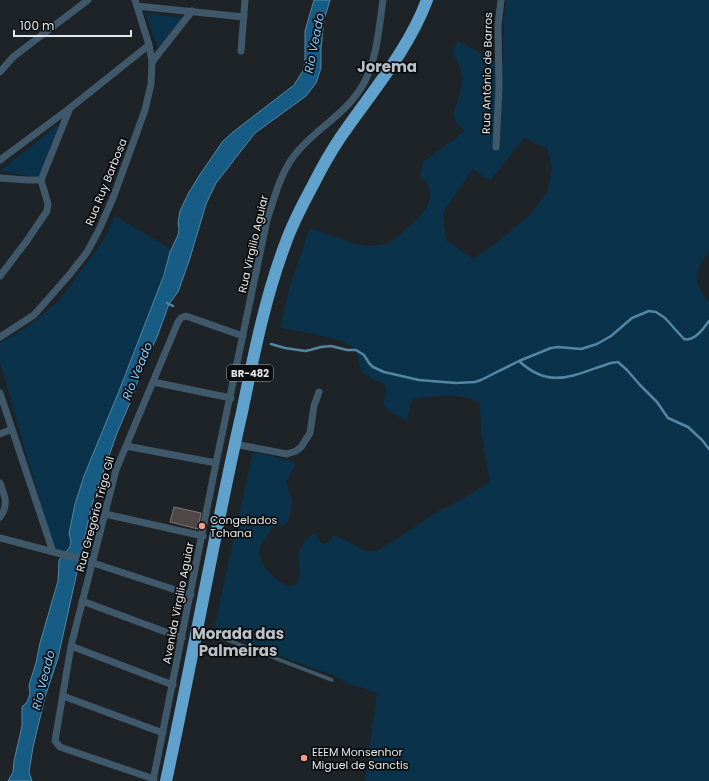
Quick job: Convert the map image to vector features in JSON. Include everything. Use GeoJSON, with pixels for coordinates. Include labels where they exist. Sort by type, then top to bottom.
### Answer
{"type":"FeatureCollection","features":[{"type":"Feature","properties":{"kind":"highway","name":"BR-482"},"geometry":{"type":"LineString","coordinates":[[166,781],[198,629],[234,444],[261,322],[286,240],[329,155],[397,57],[415,26],[427,0]]}},
{"type":"Feature","properties":{"kind":"street"},"geometry":{"type":"LineString","coordinates":[[0,72],[13,57],[88,0]]}},
{"type":"Feature","properties":{"kind":"street"},"geometry":{"type":"LineString","coordinates":[[241,51],[245,0]]}},
{"type":"Feature","properties":{"kind":"street","name":"Rua Virgilio Aguiar"},"geometry":{"type":"LineString","coordinates":[[243,336],[265,228],[283,175],[297,152],[309,139],[343,111],[364,82],[370,69],[378,36],[383,0]]}},
{"type":"Feature","properties":{"kind":"street","name":"Rua Antônio de Barros"},"geometry":{"type":"LineString","coordinates":[[496,148],[499,87],[498,26],[501,0]]}},
{"type":"Feature","properties":{"kind":"street"},"geometry":{"type":"LineString","coordinates":[[136,3],[244,17]]}},
{"type":"Feature","properties":{"kind":"street","name":"Rua Ruy Barbosa"},"geometry":{"type":"LineString","coordinates":[[0,337],[25,322],[42,307],[87,252],[98,232],[124,170],[145,110],[151,84],[152,62],[149,45],[136,3]]}},
{"type":"Feature","properties":{"kind":"street"},"geometry":{"type":"LineString","coordinates":[[152,62],[192,11]]}},
{"type":"Feature","properties":{"kind":"street"},"geometry":{"type":"LineString","coordinates":[[0,160],[70,108],[149,45]]}},
{"type":"Feature","properties":{"kind":"street"},"geometry":{"type":"LineString","coordinates":[[0,276],[47,211],[48,204],[41,180],[70,108]]}},
{"type":"Feature","properties":{"kind":"street"},"geometry":{"type":"LineString","coordinates":[[0,178],[41,180]]}},
{"type":"Feature","properties":{"kind":"street","name":"Rua Gregório Trigo Gil"},"geometry":{"type":"LineString","coordinates":[[154,780],[60,748],[55,741],[71,646],[116,470],[178,322],[181,318],[186,316],[243,336]]}},
{"type":"Feature","properties":{"kind":"street","name":"Avenida Virgilio Aguiar"},"geometry":{"type":"LineString","coordinates":[[154,780],[216,464],[243,336]]}},
{"type":"Feature","properties":{"kind":"street"},"geometry":{"type":"LineString","coordinates":[[153,382],[231,398]]}},
{"type":"Feature","properties":{"kind":"street"},"geometry":{"type":"LineString","coordinates":[[234,444],[287,454],[296,451],[310,433],[314,406],[319,392]]}},
{"type":"Feature","properties":{"kind":"street"},"geometry":{"type":"LineString","coordinates":[[0,393],[53,552]]}},
{"type":"Feature","properties":{"kind":"street"},"geometry":{"type":"LineString","coordinates":[[0,434],[12,430]]}},
{"type":"Feature","properties":{"kind":"street"},"geometry":{"type":"LineString","coordinates":[[126,446],[216,464]]}},
{"type":"Feature","properties":{"kind":"street"},"geometry":{"type":"LineString","coordinates":[[0,517],[5,510],[6,502],[1,486]]}},
{"type":"Feature","properties":{"kind":"street"},"geometry":{"type":"LineString","coordinates":[[105,514],[202,536]]}},
{"type":"Feature","properties":{"kind":"street"},"geometry":{"type":"LineString","coordinates":[[0,538],[84,560],[191,595]]}},
{"type":"Feature","properties":{"kind":"street"},"geometry":{"type":"LineString","coordinates":[[82,601],[182,638]]}},
{"type":"Feature","properties":{"kind":"street"},"geometry":{"type":"LineString","coordinates":[[71,646],[173,685]]}},
{"type":"Feature","properties":{"kind":"street"},"geometry":{"type":"LineString","coordinates":[[63,696],[163,733]]}},
{"type":"Feature","properties":{"kind":"lane"},"geometry":{"type":"LineString","coordinates":[[198,629],[332,680]]}},
{"type":"Feature","properties":{"kind":"shaded area"},"geometry":{"type":"Polygon","coordinates":[[[506,0],[709,0],[709,253],[700,266],[697,278],[700,290],[709,303],[709,781],[365,781],[377,693],[266,651],[214,629],[253,452],[291,461],[295,465],[286,482],[292,501],[289,520],[284,526],[277,524],[273,528],[262,544],[259,553],[262,563],[271,575],[282,584],[288,586],[293,586],[298,582],[300,575],[299,553],[301,547],[309,536],[315,534],[323,544],[328,543],[334,535],[364,550],[376,551],[437,512],[459,501],[490,482],[481,430],[480,404],[466,397],[457,396],[438,396],[412,399],[407,420],[393,414],[387,409],[383,403],[386,388],[385,385],[370,378],[362,371],[356,352],[349,345],[319,335],[280,328],[290,286],[310,228],[363,245],[376,246],[388,243],[395,239],[422,214],[429,201],[430,194],[429,187],[425,179],[420,178],[423,162],[465,131],[457,124],[453,116],[461,91],[462,76],[461,69],[452,52],[458,41],[491,59],[503,63],[506,0]],[[524,138],[490,181],[473,169],[444,211],[443,214],[446,240],[473,259],[495,244],[531,214],[548,191],[552,167],[547,148],[524,138]]]}},
{"type":"Feature","properties":{"kind":"shaded area"},"geometry":{"type":"Polygon","coordinates":[[[145,13],[182,18],[158,48],[145,13]]]}},
{"type":"Feature","properties":{"kind":"shaded area"},"geometry":{"type":"Polygon","coordinates":[[[59,124],[39,178],[0,171],[59,124]]]}},
{"type":"Feature","properties":{"kind":"shaded area"},"geometry":{"type":"Polygon","coordinates":[[[115,216],[171,249],[156,297],[75,504],[69,534],[71,541],[70,547],[63,556],[57,554],[42,508],[0,362],[0,343],[26,328],[59,301],[103,241],[115,216]]]}},
{"type":"Feature","properties":{"kind":"water","name":"Rio Veado"},"geometry":{"type":"Polygon","coordinates":[[[314,0],[330,0],[324,20],[321,48],[321,68],[316,83],[306,96],[255,133],[216,183],[206,204],[178,292],[169,304],[157,337],[139,375],[135,391],[117,433],[92,504],[58,658],[45,697],[33,747],[29,772],[32,781],[8,781],[13,772],[22,726],[22,707],[27,702],[30,694],[29,685],[58,581],[59,560],[70,547],[71,541],[69,534],[75,504],[84,476],[164,275],[170,252],[178,235],[180,211],[199,176],[223,141],[294,85],[304,69],[305,31],[314,0]]]}},
{"type":"Feature","properties":{"kind":"building"},"geometry":{"type":"Polygon","coordinates":[[[174,507],[201,513],[198,529],[170,522],[174,507]]]}},
{"type":"Feature","properties":{"kind":"waterway"},"geometry":{"type":"LineString","coordinates":[[167,303],[173,306]]}},
{"type":"Feature","properties":{"kind":"waterway"},"geometry":{"type":"LineString","coordinates":[[271,344],[305,351],[331,346],[347,350],[356,350],[364,355],[373,367],[384,372],[419,380],[456,383],[475,382],[481,380],[519,361],[551,348],[558,347],[581,349],[597,344],[611,336],[632,318],[649,311],[656,312],[665,318],[684,339],[691,338],[702,331],[709,321]]}},
{"type":"Feature","properties":{"kind":"waterway"},"geometry":{"type":"LineString","coordinates":[[519,361],[542,376],[553,378],[575,375],[618,362],[657,402],[668,418],[688,427],[709,449]]}},
{"type":"Feature","properties":{"kind":"place","name":"Congelados Tchana"},"geometry":{"type":"Point","coordinates":[202,526]}},
{"type":"Feature","properties":{"kind":"place","name":"EEEM Monsenhor Miguel de Sanctis"},"geometry":{"type":"Point","coordinates":[304,758]}},
{"type":"Feature","properties":{"kind":"district","name":"Jorema"},"geometry":{"type":"Point","coordinates":[387,66]}},
{"type":"Feature","properties":{"kind":"district","name":"Morada das Palmeiras"},"geometry":{"type":"Point","coordinates":[238,642]}}]}
